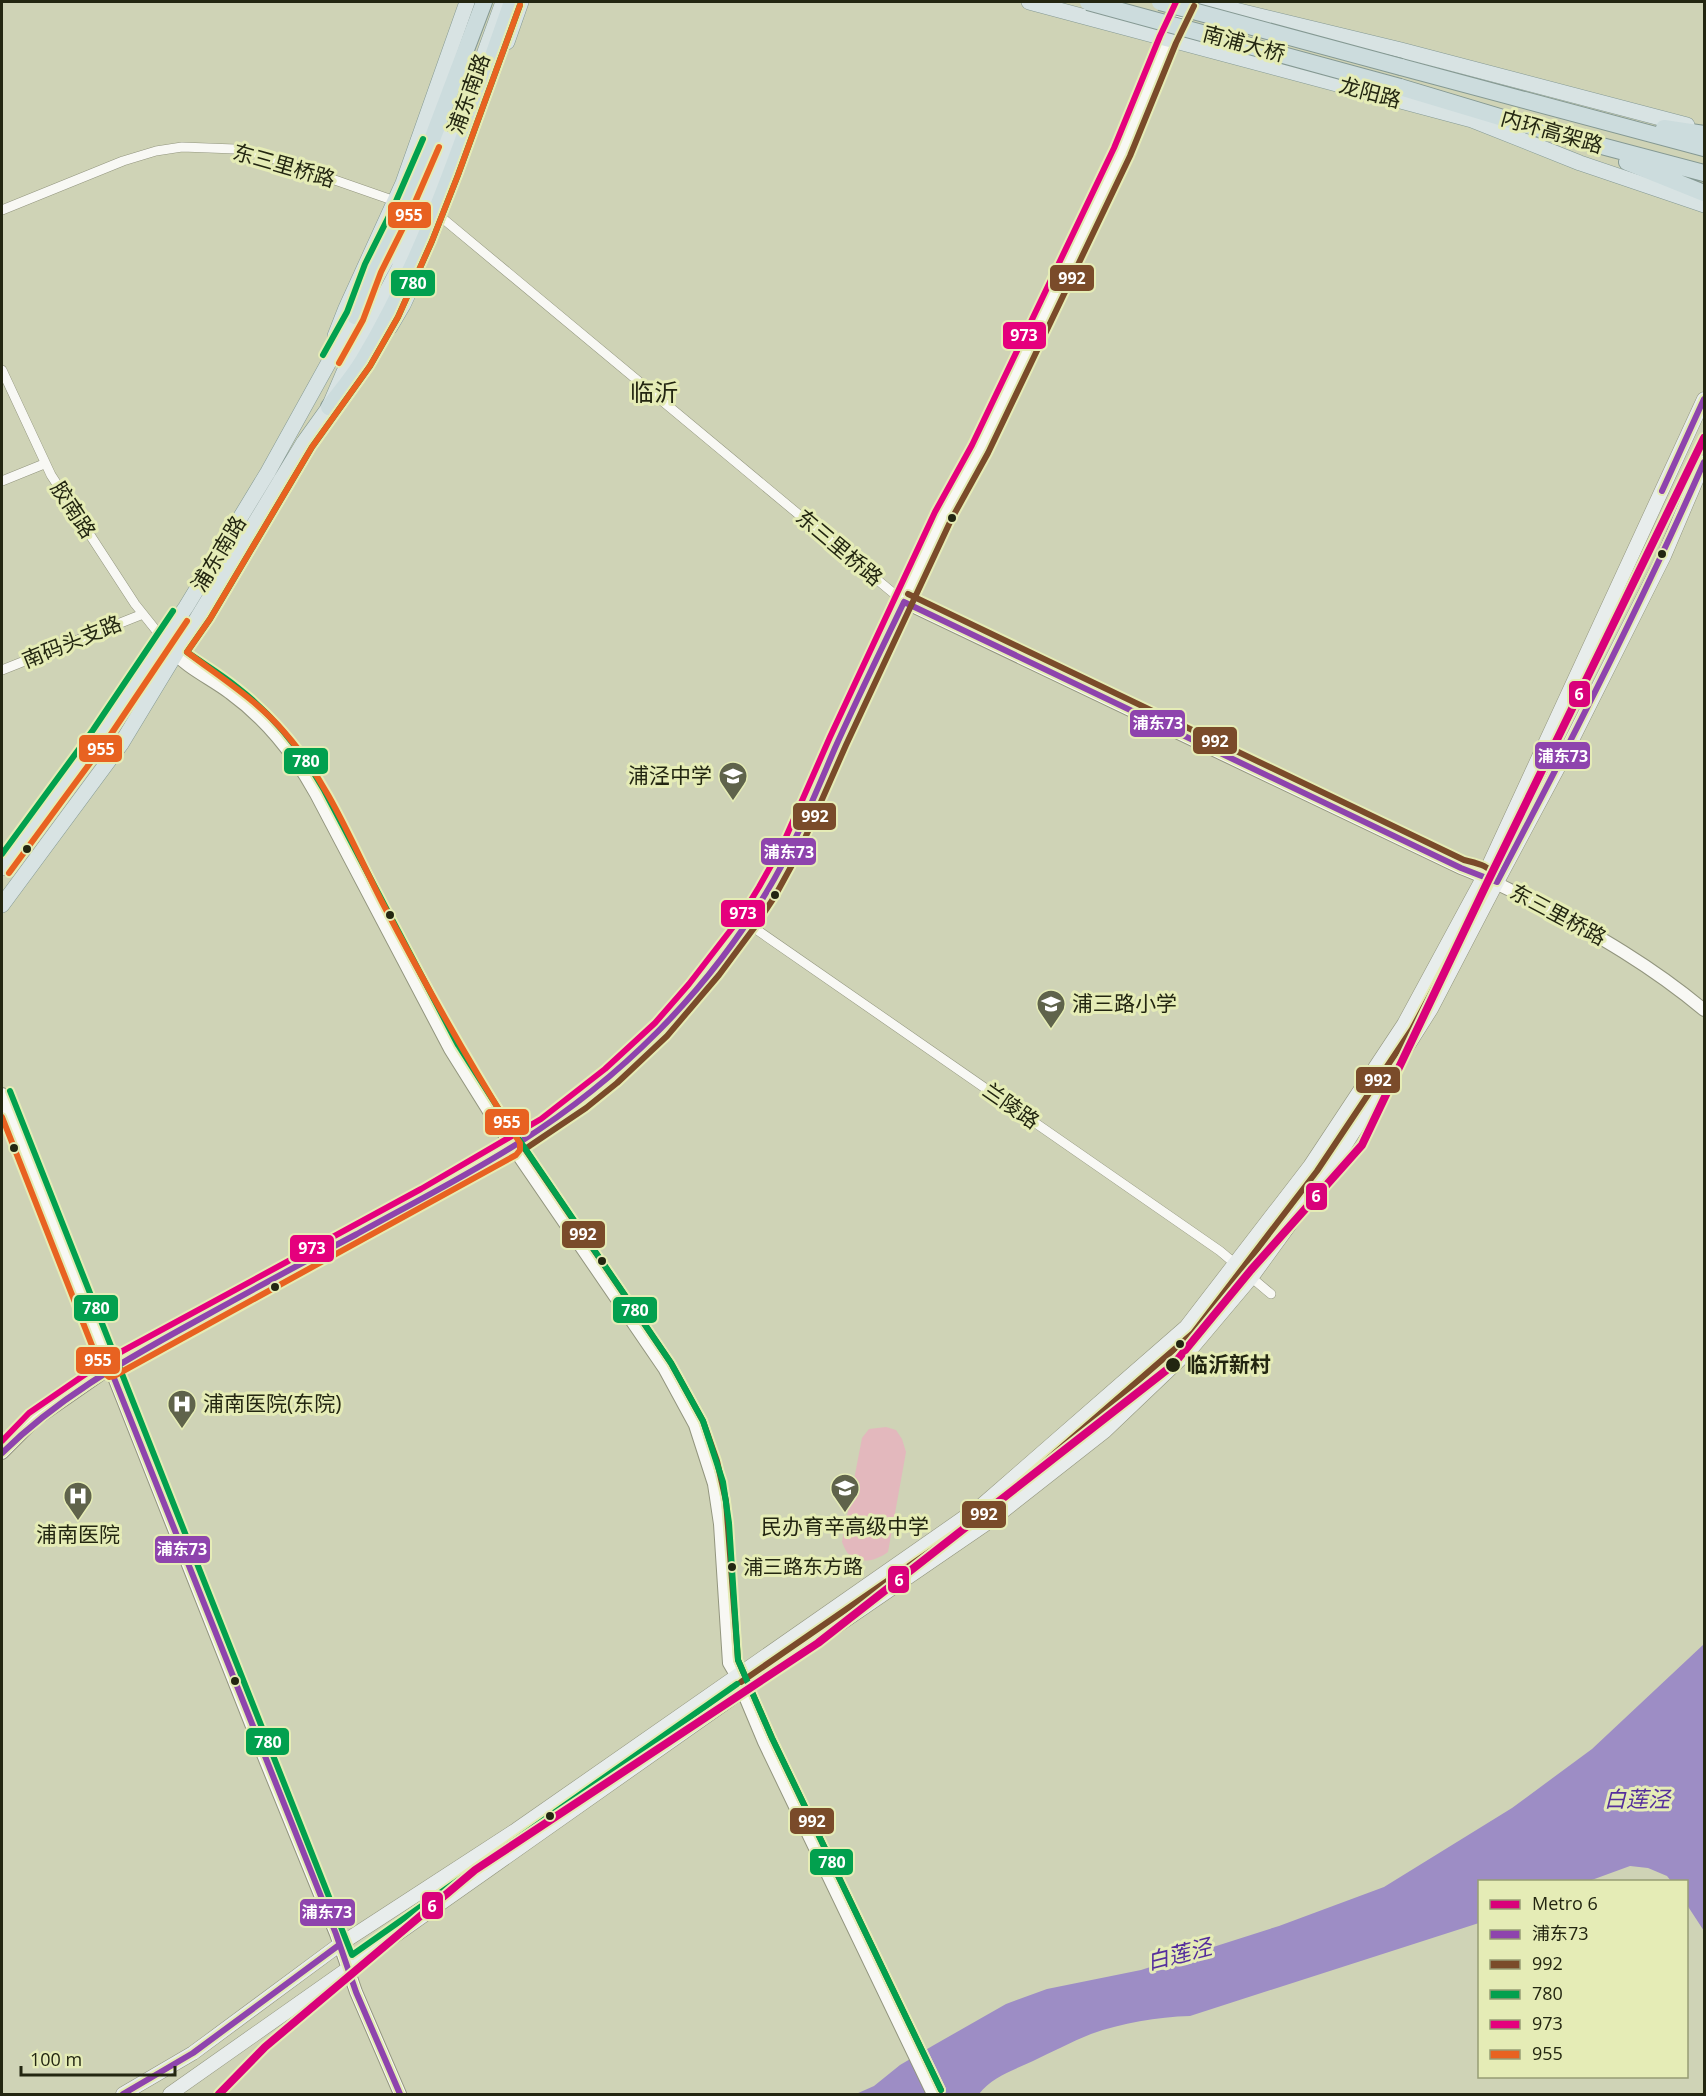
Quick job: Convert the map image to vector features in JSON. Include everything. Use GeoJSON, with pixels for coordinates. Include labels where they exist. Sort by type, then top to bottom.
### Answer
{"type":"FeatureCollection","features":[{"type":"Feature","properties":{"kind":"highway"},"geometry":{"type":"LineString","coordinates":[[329,407],[363,362],[390,313],[429,226],[512,2]]}},
{"type":"Feature","properties":{"kind":"highway","name":"南浦大桥"},"geometry":{"type":"LineString","coordinates":[[1088,2],[1400,87]]}},
{"type":"Feature","properties":{"kind":"highway","name":"南浦大桥"},"geometry":{"type":"LineString","coordinates":[[1160,2],[1401,67]]}},
{"type":"Feature","properties":{"kind":"highway"},"geometry":{"type":"LineString","coordinates":[[355,316],[373,268],[401,212],[430,145],[482,8]]}},
{"type":"Feature","properties":{"kind":"highway","name":"内环高架路"},"geometry":{"type":"LineString","coordinates":[[1401,67],[1704,148]]}},
{"type":"Feature","properties":{"kind":"highway","name":"内环高架路"},"geometry":{"type":"LineString","coordinates":[[1400,87],[1560,135],[1704,174]]}},
{"type":"Feature","properties":{"kind":"highway"},"geometry":{"type":"LineString","coordinates":[[1504,95],[1616,119],[1704,132]]}},
{"type":"Feature","properties":{"kind":"highway"},"geometry":{"type":"LineString","coordinates":[[1560,135],[1704,193]]}},
{"type":"Feature","properties":{"kind":"main road","name":"浦东南路"},"geometry":{"type":"LineString","coordinates":[[320,379],[346,308],[412,159],[467,2]]}},
{"type":"Feature","properties":{"kind":"main road","name":"浦东南路"},"geometry":{"type":"LineString","coordinates":[[2,868],[100,735],[186,607],[262,482],[401,233],[433,163],[492,2]]}},
{"type":"Feature","properties":{"kind":"main road","name":"浦东南路"},"geometry":{"type":"LineString","coordinates":[[2,905],[121,744],[202,614],[304,442],[329,407],[344,372],[399,268],[445,162],[502,2]]}},
{"type":"Feature","properties":{"kind":"main road","name":"浦东南路"},"geometry":{"type":"LineString","coordinates":[[304,442],[357,382],[397,315],[441,217],[521,2]]}},
{"type":"Feature","properties":{"kind":"main road","name":"龙阳路"},"geometry":{"type":"LineString","coordinates":[[1029,2],[1472,120],[1589,166],[1704,205]]}},
{"type":"Feature","properties":{"kind":"main road"},"geometry":{"type":"LineString","coordinates":[[1202,2],[1401,50],[1704,132]]}},
{"type":"Feature","properties":{"kind":"main road"},"geometry":{"type":"LineString","coordinates":[[170,2094],[742,1691],[993,1520],[1105,1431],[1191,1348],[1251,1278],[1330,1169],[1431,1009],[1704,399]]}},
{"type":"Feature","properties":{"kind":"main road"},"geometry":{"type":"LineString","coordinates":[[123,2094],[193,2053],[339,1945],[516,1830],[982,1505],[1186,1327],[1310,1166],[1404,1024],[1586,712],[1664,556],[1704,462]]}},
{"type":"Feature","properties":{"kind":"street"},"geometry":{"type":"LineString","coordinates":[[2,1453],[35,1420],[110,1368],[512,1147],[579,1101],[637,1052],[696,990],[747,923],[790,850],[943,516],[980,449],[1122,152],[1168,39],[1186,2]]}},
{"type":"Feature","properties":{"kind":"street","name":"东三里桥路"},"geometry":{"type":"LineString","coordinates":[[2,210],[123,160],[182,147],[235,149],[263,155],[395,201]]}},
{"type":"Feature","properties":{"kind":"street","name":"东三里桥路"},"geometry":{"type":"LineString","coordinates":[[441,217],[904,602],[1450,863],[1490,879],[1620,949],[1657,973],[1704,1010]]}},
{"type":"Feature","properties":{"kind":"street","name":"胶南路"},"geometry":{"type":"LineString","coordinates":[[2,370],[44,464],[142,614],[163,639]]}},
{"type":"Feature","properties":{"kind":"street"},"geometry":{"type":"LineString","coordinates":[[2,481],[44,464]]}},
{"type":"Feature","properties":{"kind":"street","name":"南码头支路"},"geometry":{"type":"LineString","coordinates":[[2,670],[142,614]]}},
{"type":"Feature","properties":{"kind":"street"},"geometry":{"type":"LineString","coordinates":[[163,639],[175,654],[246,705],[292,755],[316,794],[441,1032],[512,1147],[664,1368],[695,1425],[709,1464],[717,1503],[729,1663],[769,1753],[933,2094]]}},
{"type":"Feature","properties":{"kind":"street","name":"兰陵路"},"geometry":{"type":"LineString","coordinates":[[747,923],[1220,1251],[1271,1294]]}},
{"type":"Feature","properties":{"kind":"street"},"geometry":{"type":"LineString","coordinates":[[2,1094],[348,1969],[400,2094]]}},
{"type":"Feature","properties":{"kind":"shaded area"},"geometry":{"type":"Polygon","coordinates":[[[886,1427],[896,1430],[906,1452],[888,1552],[864,1561],[849,1554],[842,1542],[862,1438],[869,1429],[886,1427]]]}},
{"type":"Feature","properties":{"kind":"water","name":"白莲泾"},"geometry":{"type":"Polygon","coordinates":[[[1704,1644],[1704,1931],[1688,1907],[1688,1880],[1670,1880],[1667,1876],[1648,1868],[1630,1866],[1592,1880],[1478,1880],[1478,1923],[1190,2016],[1140,2021],[1091,2034],[1004,2074],[979,2094],[856,2094],[874,2086],[900,2065],[1006,2004],[1047,1989],[1141,1970],[1279,1926],[1384,1887],[1512,1808],[1592,1749],[1704,1644]]]}},
{"type":"Feature","properties":{"kind":"metro line","name":"6"},"geometry":{"type":"LineString","coordinates":[[219,2094],[265,2047],[475,1870],[818,1643],[1173,1365],[1251,1270],[1362,1145],[1704,438]]}},
{"type":"Feature","properties":{"kind":"transit line","name":"973"},"geometry":{"type":"LineString","coordinates":[[2,1441],[29,1413],[106,1360],[421,1189],[541,1119],[605,1069],[655,1023],[689,984],[740,918],[782,846],[935,512],[972,445],[1114,148],[1176,2]]}},
{"type":"Feature","properties":{"kind":"transit line","name":"780"},"geometry":{"type":"LineString","coordinates":[[520,5],[458,175],[398,317],[370,366],[312,447],[210,619],[187,652],[225,678],[263,709],[306,761],[324,790],[458,1045],[503,1116],[671,1363],[703,1421],[723,1482],[729,1523],[738,1660],[772,1738],[941,2090]]}},
{"type":"Feature","properties":{"kind":"transit line","name":"955"},"geometry":{"type":"LineString","coordinates":[[2,1117],[102,1371],[109,1377],[516,1155],[520,1150],[520,1143],[431,994],[339,814],[314,772],[285,733],[263,710],[187,652],[210,619],[312,447],[370,366],[398,317],[458,175],[520,5]]}},
{"type":"Feature","properties":{"kind":"transit line","name":"992"},"geometry":{"type":"LineString","coordinates":[[941,2090],[772,1738],[738,1660],[726,1501],[717,1461],[703,1421],[671,1363],[525,1149],[586,1108],[617,1083],[667,1036],[719,975],[775,896],[798,854],[951,520],[988,453],[1130,156],[1176,43],[1194,6]]}},
{"type":"Feature","properties":{"kind":"transit line","name":"780"},"geometry":{"type":"LineString","coordinates":[[323,355],[347,312],[365,264],[393,208],[423,139]]}},
{"type":"Feature","properties":{"kind":"transit line","name":"955"},"geometry":{"type":"LineString","coordinates":[[339,363],[363,320],[381,272],[409,216],[439,147]]}},
{"type":"Feature","properties":{"kind":"transit line","name":"浦东73"},"geometry":{"type":"LineString","coordinates":[[1662,491],[1704,399]]}},
{"type":"Feature","properties":{"kind":"transit line","name":"浦东73"},"geometry":{"type":"LineString","coordinates":[[904,602],[1461,868],[1497,882],[1604,674],[1704,462]]}},
{"type":"Feature","properties":{"kind":"transit line","name":"992"},"geometry":{"type":"LineString","coordinates":[[741,1682],[987,1512],[1193,1333],[1317,1171],[1412,1029],[1493,877],[1492,873],[1482,865],[1464,860],[908,594]]}},
{"type":"Feature","properties":{"kind":"transit line","name":"浦东73"},"geometry":{"type":"LineString","coordinates":[[2,1453],[67,1399],[114,1368],[520,1142],[592,1091],[658,1032],[716,966],[776,876],[795,840],[843,730],[904,602]]}},
{"type":"Feature","properties":{"kind":"transit line","name":"780"},"geometry":{"type":"LineString","coordinates":[[2,854],[93,730],[173,611]]}},
{"type":"Feature","properties":{"kind":"transit line","name":"955"},"geometry":{"type":"LineString","coordinates":[[9,873],[107,740],[187,621]]}},
{"type":"Feature","properties":{"kind":"transit line","name":"780"},"geometry":{"type":"LineString","coordinates":[[10,1091],[352,1955],[737,1684]]}},
{"type":"Feature","properties":{"kind":"transit line","name":"浦东73"},"geometry":{"type":"LineString","coordinates":[[110,1368],[336,1934],[356,1992],[400,2094]]}},
{"type":"Feature","properties":{"kind":"transit line","name":"浦东73"},"geometry":{"type":"LineString","coordinates":[[123,2094],[193,2053],[339,1945]]}},
{"type":"Feature","properties":{"kind":"place","name":"浦泾中学"},"geometry":{"type":"Point","coordinates":[733,802]}},
{"type":"Feature","properties":{"kind":"place","name":"浦三路小学"},"geometry":{"type":"Point","coordinates":[1051,1030]}},
{"type":"Feature","properties":{"kind":"place","name":"临沂新村"},"geometry":{"type":"Point","coordinates":[1173,1365]}},
{"type":"Feature","properties":{"kind":"place","name":"浦南医院(东院)"},"geometry":{"type":"Point","coordinates":[182,1430]}},
{"type":"Feature","properties":{"kind":"place","name":"民办育辛高级中学"},"geometry":{"type":"Point","coordinates":[845,1514]}},
{"type":"Feature","properties":{"kind":"place","name":"浦南医院"},"geometry":{"type":"Point","coordinates":[78,1522]}},
{"type":"Feature","properties":{"kind":"place","name":"浦三路东方路"},"geometry":{"type":"Point","coordinates":[732,1567]}},
{"type":"Feature","properties":{"kind":"district","name":"临沂"},"geometry":{"type":"Point","coordinates":[654,393]}}]}
